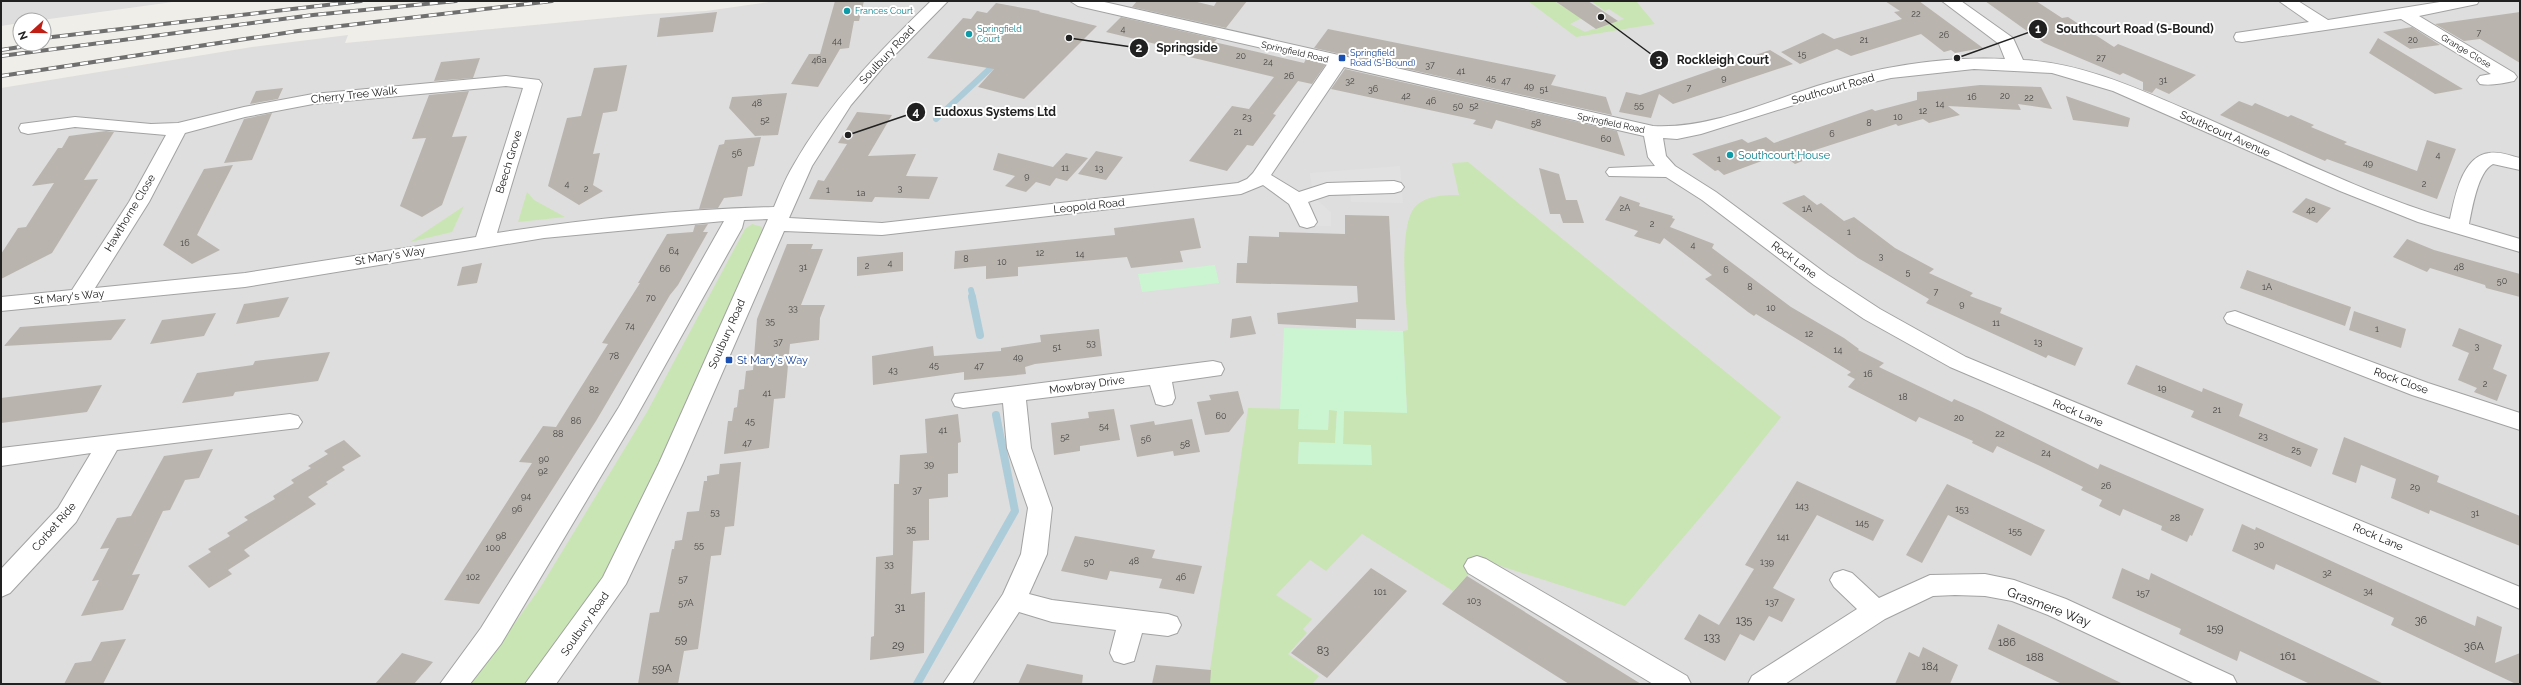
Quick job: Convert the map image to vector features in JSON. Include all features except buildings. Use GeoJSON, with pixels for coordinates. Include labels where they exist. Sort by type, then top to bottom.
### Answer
{"type":"FeatureCollection","features":[{"type":"Feature","properties":{"kind":"street","name":"Soulbury Road"},"geometry":{"type":"LineString","coordinates":[[539,684],[558,662],[613,584],[671,463],[802,166],[844,102],[878,62],[940,1]]}},
{"type":"Feature","properties":{"kind":"street","name":"Springfield Road"},"geometry":{"type":"LineString","coordinates":[[1078,1],[1338,62],[1653,132]]}},
{"type":"Feature","properties":{"kind":"street"},"geometry":{"type":"LineString","coordinates":[[1950,1],[2007,42],[2016,65]]}},
{"type":"Feature","properties":{"kind":"street"},"geometry":{"type":"LineString","coordinates":[[2287,1],[2325,25]]}},
{"type":"Feature","properties":{"kind":"street"},"geometry":{"type":"LineString","coordinates":[[2242,37],[2404,14],[2471,1]]}},
{"type":"Feature","properties":{"kind":"street","name":"Grange Close"},"geometry":{"type":"LineString","coordinates":[[2404,14],[2508,77],[2486,80]]}},
{"type":"Feature","properties":{"kind":"street","name":"Leopold Road"},"geometry":{"type":"LineString","coordinates":[[778,218],[882,229],[1231,190],[1254,183],[1260,177],[1338,62]]}},
{"type":"Feature","properties":{"kind":"street","name":"Southcourt Road"},"geometry":{"type":"LineString","coordinates":[[1653,132],[1677,133],[1694,130],[1843,84],[1882,75],[1957,66],[2016,65]]}},
{"type":"Feature","properties":{"kind":"street","name":"Southcourt Avenue"},"geometry":{"type":"LineString","coordinates":[[2016,65],[2060,70],[2119,87],[2347,187],[2458,229],[2520,246]]}},
{"type":"Feature","properties":{"kind":"street","name":"Cherry Tree Walk"},"geometry":{"type":"LineString","coordinates":[[28,128],[75,122],[119,125],[151,130],[178,128],[244,112],[313,99],[458,84],[506,81],[533,84]]}},
{"type":"Feature","properties":{"kind":"street","name":"Beech Grove"},"geometry":{"type":"LineString","coordinates":[[485,240],[533,84]]}},
{"type":"Feature","properties":{"kind":"street","name":"Hawthorne Close"},"geometry":{"type":"LineString","coordinates":[[80,296],[139,202],[178,128]]}},
{"type":"Feature","properties":{"kind":"street","name":"Rock Lane"},"geometry":{"type":"LineString","coordinates":[[1653,132],[1657,157],[1668,170],[1709,196],[1821,280],[1872,314],[1958,362],[2520,598]]}},
{"type":"Feature","properties":{"kind":"street"},"geometry":{"type":"LineString","coordinates":[[2458,229],[2469,183],[2482,162],[2489,158],[2520,164]]}},
{"type":"Feature","properties":{"kind":"street"},"geometry":{"type":"LineString","coordinates":[[1616,172],[1662,172],[1668,170]]}},
{"type":"Feature","properties":{"kind":"street"},"geometry":{"type":"LineString","coordinates":[[1260,177],[1273,182],[1296,200],[1305,210],[1307,222]]}},
{"type":"Feature","properties":{"kind":"street"},"geometry":{"type":"LineString","coordinates":[[1296,200],[1327,189],[1394,187]]}},
{"type":"Feature","properties":{"kind":"street","name":"St Mary's Way"},"geometry":{"type":"LineString","coordinates":[[1,304],[244,280],[485,240],[557,230],[736,214],[778,218]]}},
{"type":"Feature","properties":{"kind":"street"},"geometry":{"type":"LineString","coordinates":[[454,684],[491,636],[627,414],[732,228],[736,214]]}},
{"type":"Feature","properties":{"kind":"street","name":"Rock Close"},"geometry":{"type":"LineString","coordinates":[[2235,318],[2286,330],[2420,389],[2520,422]]}},
{"type":"Feature","properties":{"kind":"street","name":"Mowbray Drive"},"geometry":{"type":"LineString","coordinates":[[963,400],[1213,369]]}},
{"type":"Feature","properties":{"kind":"street"},"geometry":{"type":"LineString","coordinates":[[1159,376],[1164,398]]}},
{"type":"Feature","properties":{"kind":"street"},"geometry":{"type":"LineString","coordinates":[[957,684],[1013,600],[1034,554],[1040,508],[1019,448],[1014,394]]}},
{"type":"Feature","properties":{"kind":"street"},"geometry":{"type":"LineString","coordinates":[[1,457],[110,442],[290,422]]}},
{"type":"Feature","properties":{"kind":"street","name":"Corbet Ride"},"geometry":{"type":"LineString","coordinates":[[1,586],[67,515],[110,442]]}},
{"type":"Feature","properties":{"kind":"street"},"geometry":{"type":"LineString","coordinates":[[1477,566],[1677,684]]}},
{"type":"Feature","properties":{"kind":"street"},"geometry":{"type":"LineString","coordinates":[[1843,580],[1876,611]]}},
{"type":"Feature","properties":{"kind":"street","name":"Grasmere Way"},"geometry":{"type":"LineString","coordinates":[[1762,684],[1876,611],[1930,586],[1985,585],[2014,591],[2057,607],[2191,677],[2223,684]]}},
{"type":"Feature","properties":{"kind":"street"},"geometry":{"type":"LineString","coordinates":[[1013,600],[1052,611],[1168,625]]}},
{"type":"Feature","properties":{"kind":"street"},"geometry":{"type":"LineString","coordinates":[[1124,653],[1131,621]]}},
{"type":"Feature","properties":{"kind":"shaded area"},"geometry":{"type":"Polygon","coordinates":[[[1,1],[180,1],[52,19],[52,12],[12,12],[12,24],[1,26],[1,1]]]}},
{"type":"Feature","properties":{"kind":"shaded area"},"geometry":{"type":"Polygon","coordinates":[[[776,1],[2520,1],[2520,684],[1,684],[1,88],[252,47],[348,35],[345,43],[649,14],[706,11],[776,1]]]}},
{"type":"Feature","properties":{"kind":"shaded area"},"geometry":{"type":"Polygon","coordinates":[[[1400,166],[1403,203],[1351,202],[1350,192],[1321,196],[1312,188],[1310,173],[1400,166]]]}},
{"type":"Feature","properties":{"kind":"shaded area"},"geometry":{"type":"Polygon","coordinates":[[[1315,198],[1331,212],[1331,226],[1314,226],[1310,200],[1315,198]]]}},
{"type":"Feature","properties":{"kind":"green space"},"geometry":{"type":"Polygon","coordinates":[[[1528,1],[1554,1],[1582,18],[1570,24],[1585,32],[1624,19],[1609,9],[1605,11],[1591,1],[1636,1],[1655,24],[1576,37],[1528,1]]]}},
{"type":"Feature","properties":{"kind":"green space"},"geometry":{"type":"Polygon","coordinates":[[[1468,162],[1781,417],[1721,493],[1625,606],[1482,560],[1453,591],[1362,534],[1326,571],[1310,560],[1276,595],[1312,619],[1303,629],[1307,633],[1288,654],[1319,676],[1312,684],[1208,684],[1248,408],[1299,409],[1328,430],[1329,410],[1337,410],[1335,444],[1299,442],[1298,464],[1343,444],[1344,411],[1407,412],[1403,331],[1408,330],[1404,263],[1407,227],[1411,213],[1418,204],[1438,196],[1459,195],[1452,163],[1468,162]]]}},
{"type":"Feature","properties":{"kind":"green space"},"geometry":{"type":"Polygon","coordinates":[[[527,192],[534,200],[565,217],[518,222],[527,192]]]}},
{"type":"Feature","properties":{"kind":"green space"},"geometry":{"type":"Polygon","coordinates":[[[464,206],[452,232],[410,242],[464,206]]]}},
{"type":"Feature","properties":{"kind":"green space"},"geometry":{"type":"Polygon","coordinates":[[[752,224],[762,227],[763,233],[676,430],[602,581],[527,684],[471,684],[540,588],[647,412],[745,229],[752,224]]]}},
{"type":"Feature","properties":{"kind":"green space"},"geometry":{"type":"Polygon","coordinates":[[[1215,265],[1219,283],[1142,292],[1138,274],[1215,265]]]}},
{"type":"Feature","properties":{"kind":"green space"},"geometry":{"type":"Polygon","coordinates":[[[1284,328],[1403,331],[1407,413],[1344,411],[1343,444],[1371,445],[1372,465],[1298,464],[1299,442],[1335,443],[1337,411],[1329,410],[1328,430],[1298,429],[1299,409],[1280,409],[1284,328]]]}},
{"type":"Feature","properties":{"kind":"waterway"},"geometry":{"type":"LineString","coordinates":[[936,119],[996,63]]}},
{"type":"Feature","properties":{"kind":"waterway"},"geometry":{"type":"LineString","coordinates":[[971,290],[973,298]]}},
{"type":"Feature","properties":{"kind":"waterway"},"geometry":{"type":"LineString","coordinates":[[972,297],[980,335]]}},
{"type":"Feature","properties":{"kind":"waterway"},"geometry":{"type":"LineString","coordinates":[[917,684],[1015,511],[996,415]]}},
{"type":"Feature","properties":{"kind":"railway"},"geometry":{"type":"LineString","coordinates":[[52,37],[361,1]]}},
{"type":"Feature","properties":{"kind":"railway"},"geometry":{"type":"LineString","coordinates":[[1,56],[313,15],[456,1]]}},
{"type":"Feature","properties":{"kind":"railway"},"geometry":{"type":"LineString","coordinates":[[1,76],[298,31],[552,1]]}},
{"type":"Feature","properties":{"kind":"railway"},"geometry":{"type":"LineString","coordinates":[[1,50],[12,48]]}},
{"type":"Feature","properties":{"kind":"place","name":"Frances Court"},"geometry":{"type":"Point","coordinates":[847,11]}},
{"type":"Feature","properties":{"kind":"place","name":"Rockleigh Court"},"geometry":{"type":"Point","coordinates":[1601,17]}},
{"type":"Feature","properties":{"kind":"place","name":"Springfield Court"},"geometry":{"type":"Point","coordinates":[969,34]}},
{"type":"Feature","properties":{"kind":"place","name":"Springside"},"geometry":{"type":"Point","coordinates":[1069,38]}},
{"type":"Feature","properties":{"kind":"place","name":"Springfield Road (S-Bound)"},"geometry":{"type":"Point","coordinates":[1342,58]}},
{"type":"Feature","properties":{"kind":"place","name":"Southcourt Road (S-Bound)"},"geometry":{"type":"Point","coordinates":[1957,58]}},
{"type":"Feature","properties":{"kind":"place","name":"Eudoxus Systems Ltd"},"geometry":{"type":"Point","coordinates":[848,135]}},
{"type":"Feature","properties":{"kind":"place","name":"Southcourt House"},"geometry":{"type":"Point","coordinates":[1730,155]}},
{"type":"Feature","properties":{"kind":"place","name":"St Mary's Way"},"geometry":{"type":"Point","coordinates":[729,360]}}]}
